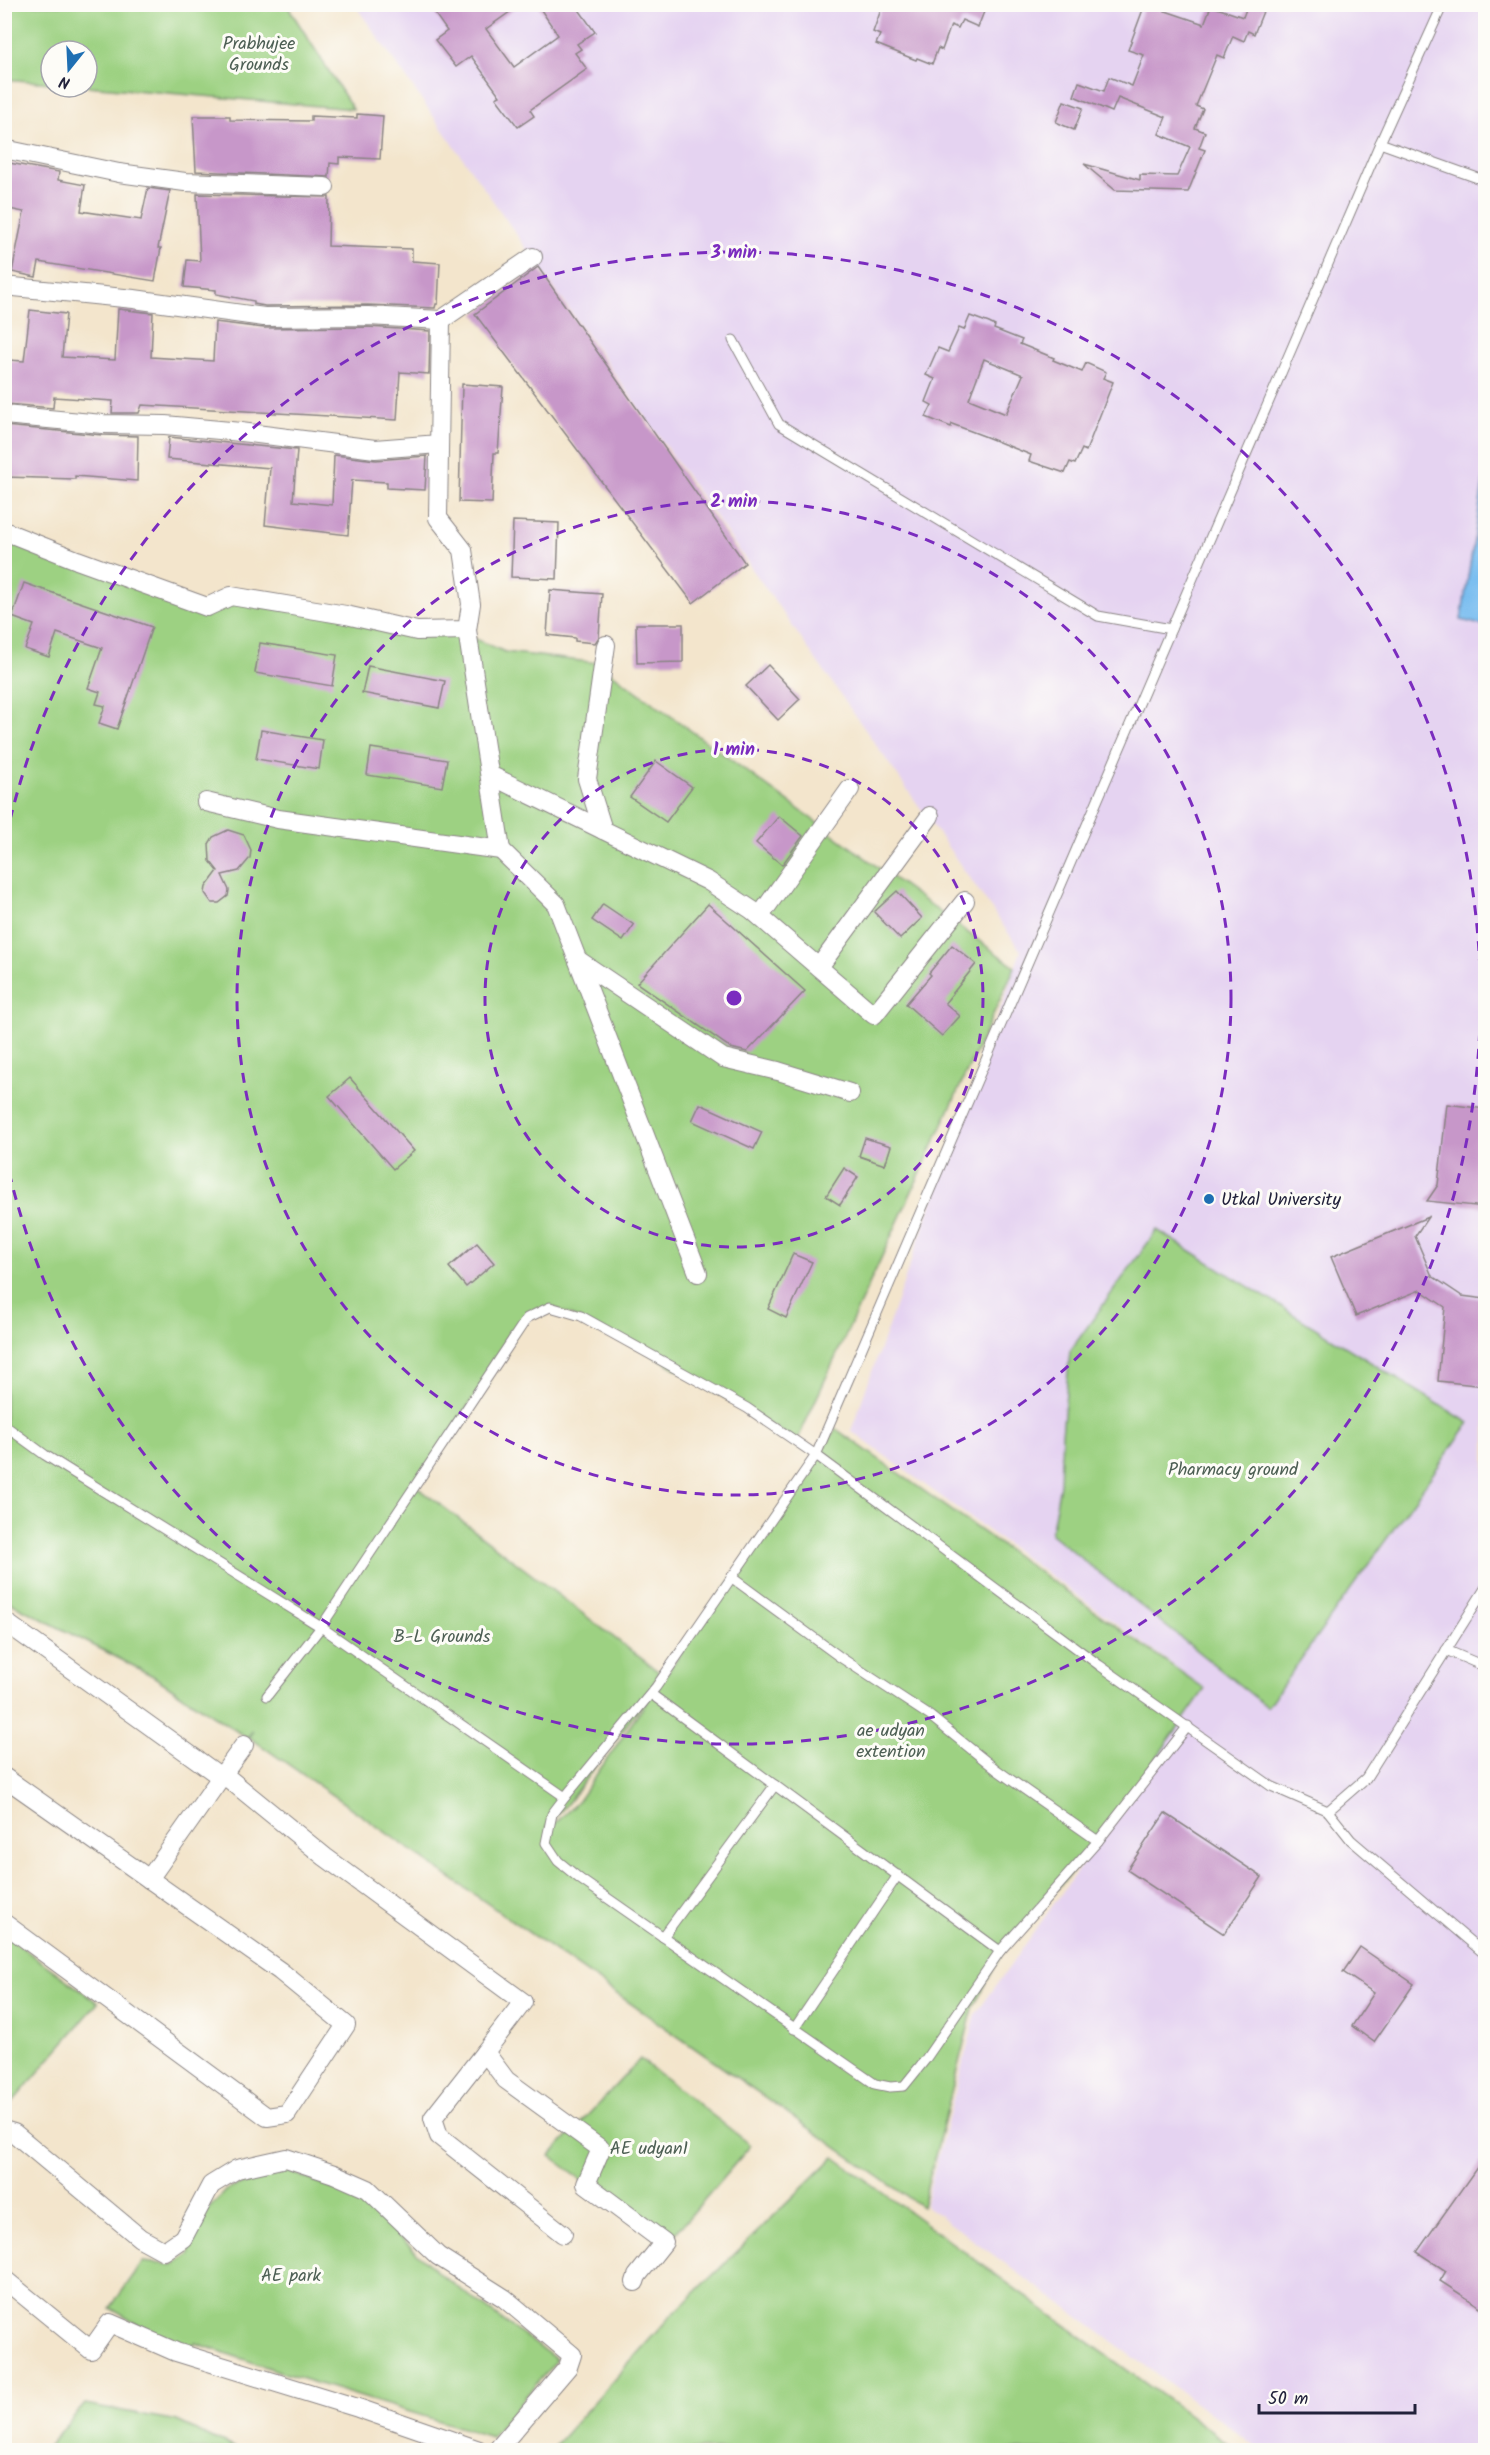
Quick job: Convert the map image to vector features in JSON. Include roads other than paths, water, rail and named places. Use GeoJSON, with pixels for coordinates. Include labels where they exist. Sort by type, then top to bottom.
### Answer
{"type":"FeatureCollection","features":[{"type":"Feature","properties":{"kind":"street"},"geometry":{"type":"LineString","coordinates":[[4,149],[119,173],[185,182],[325,187]]}},
{"type":"Feature","properties":{"kind":"street"},"geometry":{"type":"LineString","coordinates":[[4,286],[134,298],[264,317],[368,316],[441,320],[533,257]]}},
{"type":"Feature","properties":{"kind":"street"},"geometry":{"type":"LineString","coordinates":[[441,320],[438,518],[463,550],[471,604],[467,630],[501,850]]}},
{"type":"Feature","properties":{"kind":"street"},"geometry":{"type":"LineString","coordinates":[[4,415],[103,424],[165,425],[375,449],[439,444]]}},
{"type":"Feature","properties":{"kind":"street"},"geometry":{"type":"LineString","coordinates":[[4,531],[207,607],[231,596],[346,615],[417,631],[467,630]]}},
{"type":"Feature","properties":{"kind":"street"},"geometry":{"type":"LineString","coordinates":[[603,830],[587,779],[606,645]]}},
{"type":"Feature","properties":{"kind":"street"},"geometry":{"type":"LineString","coordinates":[[490,775],[708,881],[760,916],[874,1015],[965,901]]}},
{"type":"Feature","properties":{"kind":"street"},"geometry":{"type":"LineString","coordinates":[[760,916],[850,789]]}},
{"type":"Feature","properties":{"kind":"street"},"geometry":{"type":"LineString","coordinates":[[206,802],[278,819],[501,850],[556,904],[698,1273]]}},
{"type":"Feature","properties":{"kind":"street"},"geometry":{"type":"LineString","coordinates":[[819,967],[930,816]]}},
{"type":"Feature","properties":{"kind":"street"},"geometry":{"type":"LineString","coordinates":[[579,960],[723,1058],[778,1071],[850,1093]]}},
{"type":"Feature","properties":{"kind":"street"},"geometry":{"type":"LineString","coordinates":[[4,1621],[222,1776],[326,1857],[523,2002],[433,2118],[439,2136],[563,2234]]}},
{"type":"Feature","properties":{"kind":"street"},"geometry":{"type":"LineString","coordinates":[[149,1879],[244,1745]]}},
{"type":"Feature","properties":{"kind":"street"},"geometry":{"type":"LineString","coordinates":[[4,1777],[280,1971],[346,2025],[287,2114],[267,2117],[4,1923]]}},
{"type":"Feature","properties":{"kind":"street"},"geometry":{"type":"LineString","coordinates":[[485,2052],[506,2080],[601,2149],[586,2184],[664,2242],[637,2276],[635,2282]]}},
{"type":"Feature","properties":{"kind":"street"},"geometry":{"type":"LineString","coordinates":[[4,2130],[14,2133],[140,2238],[164,2252],[183,2238],[211,2186],[237,2169],[286,2158],[334,2174],[368,2189],[438,2256],[504,2298],[572,2355],[568,2367],[497,2451]]}},
{"type":"Feature","properties":{"kind":"street"},"geometry":{"type":"LineString","coordinates":[[4,2279],[91,2350],[110,2323],[176,2352],[358,2408],[479,2451]]}},
{"type":"Feature","properties":{"kind":"lane"},"geometry":{"type":"LineString","coordinates":[[1188,1726],[1098,1841],[1000,1951],[925,2060],[904,2086],[890,2087],[875,2084],[580,1879],[558,1861],[546,1843],[552,1814],[651,1694],[816,1455],[1380,143],[1443,4]]}},
{"type":"Feature","properties":{"kind":"lane"},"geometry":{"type":"LineString","coordinates":[[1380,143],[1485,181]]}},
{"type":"Feature","properties":{"kind":"lane"},"geometry":{"type":"LineString","coordinates":[[733,340],[779,424],[1098,616],[1171,629]]}},
{"type":"Feature","properties":{"kind":"lane"},"geometry":{"type":"LineString","coordinates":[[267,1696],[321,1627],[527,1317],[550,1307],[581,1316],[747,1408],[816,1455],[1090,1658],[1271,1786],[1328,1811],[1351,1840],[1485,1955]]}},
{"type":"Feature","properties":{"kind":"lane"},"geometry":{"type":"LineString","coordinates":[[4,1425],[45,1455],[321,1627],[566,1797]]}},
{"type":"Feature","properties":{"kind":"lane"},"geometry":{"type":"LineString","coordinates":[[731,1577],[840,1657],[930,1716],[998,1770],[1098,1841]]}},
{"type":"Feature","properties":{"kind":"lane"},"geometry":{"type":"LineString","coordinates":[[1328,1811],[1366,1778],[1485,1587]]}},
{"type":"Feature","properties":{"kind":"lane"},"geometry":{"type":"LineString","coordinates":[[1446,1650],[1485,1666]]}},
{"type":"Feature","properties":{"kind":"lane"},"geometry":{"type":"LineString","coordinates":[[651,1694],[1000,1951]]}},
{"type":"Feature","properties":{"kind":"lane"},"geometry":{"type":"LineString","coordinates":[[663,1937],[775,1785]]}},
{"type":"Feature","properties":{"kind":"lane"},"geometry":{"type":"LineString","coordinates":[[794,2029],[898,1875]]}},
{"type":"Feature","properties":{"kind":"water"},"geometry":{"type":"Polygon","coordinates":[[[1485,472],[1486,626],[1461,620],[1485,472]]]}},
{"type":"Feature","properties":{"kind":"place","name":"Utkal University"},"geometry":{"type":"Point","coordinates":[1209,1199]}},
{"type":"Feature","properties":{"kind":"park label","name":"Prabhujee Grounds"},"geometry":{"type":"Point","coordinates":[259,53]}},
{"type":"Feature","properties":{"kind":"park label","name":"Pharmacy ground"},"geometry":{"type":"Point","coordinates":[1233,1469]}},
{"type":"Feature","properties":{"kind":"park label","name":"B-L Grounds"},"geometry":{"type":"Point","coordinates":[442,1636]}},
{"type":"Feature","properties":{"kind":"park label","name":"ae udyan extention"},"geometry":{"type":"Point","coordinates":[891,1740]}},
{"type":"Feature","properties":{"kind":"park label","name":"AE udyan1"},"geometry":{"type":"Point","coordinates":[649,2148]}},
{"type":"Feature","properties":{"kind":"park label","name":"AE park"},"geometry":{"type":"Point","coordinates":[291,2275]}}]}
